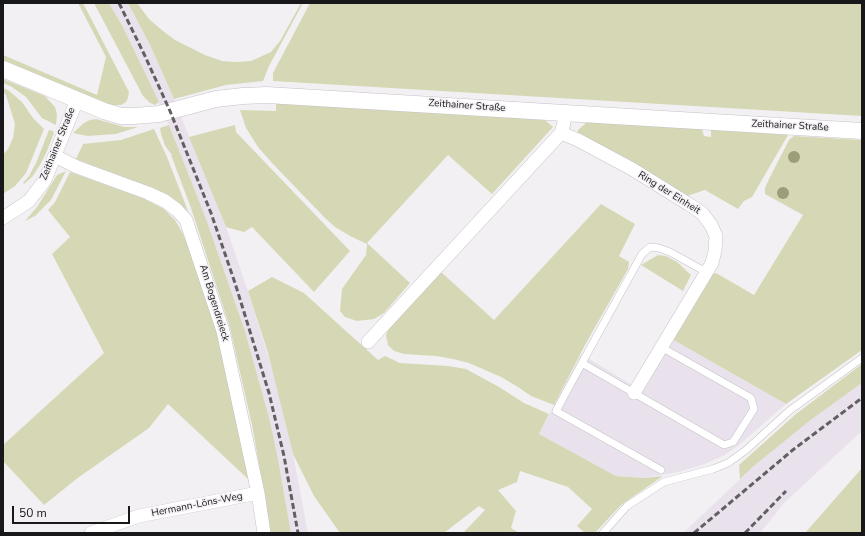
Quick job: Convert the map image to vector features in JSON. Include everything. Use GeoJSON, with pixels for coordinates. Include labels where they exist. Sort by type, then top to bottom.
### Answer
{"type":"FeatureCollection","features":[{"type":"Feature","properties":{"kind":"street","name":"Zeithainer Straße"},"geometry":{"type":"LineString","coordinates":[[3,69],[76,100],[120,116],[159,114],[216,99],[267,95],[862,131]]}},
{"type":"Feature","properties":{"kind":"street","name":"Zeithainer Straße"},"geometry":{"type":"LineString","coordinates":[[3,218],[29,201],[45,180],[76,100]]}},
{"type":"Feature","properties":{"kind":"street"},"geometry":{"type":"LineString","coordinates":[[368,342],[561,133],[564,122],[564,112]]}},
{"type":"Feature","properties":{"kind":"street","name":"Ring der Einheit"},"geometry":{"type":"LineString","coordinates":[[561,133],[578,140],[632,170],[702,213],[711,225],[716,236],[716,251],[712,263],[634,393]]}},
{"type":"Feature","properties":{"kind":"street","name":"Am Bogendreieck"},"geometry":{"type":"LineString","coordinates":[[55,156],[77,167],[148,193],[165,201],[177,210],[186,220],[224,331],[258,493],[264,533]]}},
{"type":"Feature","properties":{"kind":"street","name":"Hermann-Löns-Weg"},"geometry":{"type":"LineString","coordinates":[[91,533],[139,516],[258,493]]}},
{"type":"Feature","properties":{"kind":"lane"},"geometry":{"type":"LineString","coordinates":[[661,470],[556,411],[642,254],[650,247],[659,248],[670,252],[706,272]]}},
{"type":"Feature","properties":{"kind":"lane"},"geometry":{"type":"LineString","coordinates":[[582,363],[724,445],[733,442],[754,410],[751,398],[661,347]]}},
{"type":"Feature","properties":{"kind":"lane"},"geometry":{"type":"LineString","coordinates":[[603,533],[628,506],[664,482],[713,469],[728,463],[746,450],[789,411],[862,358]]}},
{"type":"Feature","properties":{"kind":"shaded area"},"geometry":{"type":"Polygon","coordinates":[[[109,3],[128,3],[150,45],[174,99],[226,227],[248,291],[276,382],[293,454],[308,533],[291,533],[270,421],[245,331],[205,216],[169,125],[123,27],[109,3]]]}},
{"type":"Feature","properties":{"kind":"shaded area"},"geometry":{"type":"Polygon","coordinates":[[[670,338],[786,404],[738,446],[723,456],[702,465],[679,472],[644,478],[616,476],[539,434],[581,354],[640,390],[670,338]]]}},
{"type":"Feature","properties":{"kind":"shaded area"},"geometry":{"type":"Polygon","coordinates":[[[862,383],[862,431],[786,501],[760,533],[683,533],[755,465],[812,419],[862,383]]]}},
{"type":"Feature","properties":{"kind":"green space"},"geometry":{"type":"Polygon","coordinates":[[[78,3],[83,3],[129,92],[126,102],[121,105],[110,105],[3,62],[3,55],[97,95],[106,57],[78,3]]]}},
{"type":"Feature","properties":{"kind":"green space"},"geometry":{"type":"Polygon","coordinates":[[[94,3],[109,3],[123,27],[159,102],[155,105],[150,103],[143,96],[94,3]]]}},
{"type":"Feature","properties":{"kind":"green space"},"geometry":{"type":"Polygon","coordinates":[[[128,3],[137,3],[149,19],[175,40],[205,55],[222,61],[236,62],[251,61],[271,52],[280,41],[301,3],[303,3],[269,66],[263,81],[226,85],[174,99],[150,45],[128,3]]]}},
{"type":"Feature","properties":{"kind":"green space"},"geometry":{"type":"Polygon","coordinates":[[[310,3],[862,3],[862,116],[273,81],[273,73],[310,3]]]}},
{"type":"Feature","properties":{"kind":"green space"},"geometry":{"type":"Polygon","coordinates":[[[3,79],[45,96],[55,107],[57,114],[56,125],[42,118],[26,97],[12,87],[3,83],[3,79]]]}},
{"type":"Feature","properties":{"kind":"green space"},"geometry":{"type":"Polygon","coordinates":[[[3,88],[8,90],[22,102],[33,118],[44,129],[26,173],[15,186],[3,194],[3,155],[8,149],[13,138],[15,124],[6,95],[3,92],[3,88]]]}},
{"type":"Feature","properties":{"kind":"green space"},"geometry":{"type":"Polygon","coordinates":[[[276,103],[544,119],[553,127],[492,194],[448,155],[367,243],[410,283],[384,313],[374,319],[357,321],[345,317],[340,311],[342,289],[366,255],[367,244],[335,227],[325,218],[272,163],[258,147],[246,128],[240,110],[276,111],[276,103]]]}},
{"type":"Feature","properties":{"kind":"green space"},"geometry":{"type":"Polygon","coordinates":[[[96,119],[125,127],[138,127],[116,134],[87,136],[73,133],[84,123],[96,119]]]}},
{"type":"Feature","properties":{"kind":"green space"},"geometry":{"type":"Polygon","coordinates":[[[587,122],[702,129],[704,136],[711,137],[711,129],[788,135],[752,197],[744,201],[738,209],[705,190],[687,196],[578,136],[578,130],[587,122]]]}},
{"type":"Feature","properties":{"kind":"green space"},"geometry":{"type":"Polygon","coordinates":[[[169,125],[205,216],[245,331],[270,421],[291,533],[270,533],[252,425],[230,328],[191,208],[172,155],[165,146],[161,134],[160,128],[169,125]]]}},
{"type":"Feature","properties":{"kind":"green space"},"geometry":{"type":"Polygon","coordinates":[[[235,125],[236,132],[350,251],[314,292],[252,227],[244,232],[226,227],[189,137],[235,125]]]}},
{"type":"Feature","properties":{"kind":"green space"},"geometry":{"type":"Polygon","coordinates":[[[154,129],[167,157],[188,211],[166,194],[76,159],[83,144],[121,140],[154,129]]]}},
{"type":"Feature","properties":{"kind":"green space"},"geometry":{"type":"Polygon","coordinates":[[[49,130],[53,131],[54,133],[47,151],[32,177],[24,184],[23,183],[29,176],[36,163],[49,130]]]}},
{"type":"Feature","properties":{"kind":"green space"},"geometry":{"type":"Polygon","coordinates":[[[794,136],[862,140],[862,350],[786,404],[670,338],[708,276],[716,273],[754,295],[803,215],[765,194],[765,188],[770,177],[789,140],[794,136]]]}},
{"type":"Feature","properties":{"kind":"green space"},"geometry":{"type":"Polygon","coordinates":[[[66,171],[51,200],[35,216],[25,221],[37,207],[57,175],[66,171]]]}},
{"type":"Feature","properties":{"kind":"green space"},"geometry":{"type":"Polygon","coordinates":[[[70,172],[145,199],[164,209],[175,220],[189,246],[217,333],[249,480],[168,404],[149,428],[79,477],[44,505],[3,461],[3,445],[104,353],[52,254],[70,237],[48,210],[55,202],[70,172]]]}},
{"type":"Feature","properties":{"kind":"green space"},"geometry":{"type":"Polygon","coordinates":[[[601,204],[635,224],[619,256],[629,262],[628,269],[585,345],[554,405],[531,396],[501,377],[469,363],[436,356],[404,354],[394,351],[388,345],[386,336],[388,328],[441,272],[494,320],[601,204]]]}},
{"type":"Feature","properties":{"kind":"green space"},"geometry":{"type":"Polygon","coordinates":[[[658,255],[666,256],[677,262],[691,275],[683,291],[641,265],[658,255]]]}},
{"type":"Feature","properties":{"kind":"green space"},"geometry":{"type":"Polygon","coordinates":[[[272,277],[304,293],[378,360],[385,356],[400,363],[448,366],[466,369],[524,403],[549,414],[539,434],[616,476],[644,478],[663,476],[621,505],[595,533],[585,533],[577,526],[592,509],[568,487],[520,471],[517,482],[498,490],[516,511],[511,528],[519,533],[463,533],[485,510],[479,506],[444,533],[340,533],[314,496],[293,454],[268,353],[248,291],[272,277]]]}},
{"type":"Feature","properties":{"kind":"green space"},"geometry":{"type":"Polygon","coordinates":[[[862,364],[862,383],[812,419],[740,479],[739,465],[796,414],[862,364]]]}},
{"type":"Feature","properties":{"kind":"green space"},"geometry":{"type":"Polygon","coordinates":[[[862,468],[862,533],[805,533],[862,468]]]}},
{"type":"Feature","properties":{"kind":"railway"},"geometry":{"type":"LineString","coordinates":[[119,3],[170,111],[211,213],[235,283],[269,393],[284,456],[298,533]]}},
{"type":"Feature","properties":{"kind":"railway"},"geometry":{"type":"LineString","coordinates":[[694,533],[794,449],[862,398]]}},
{"type":"Feature","properties":{"kind":"railway"},"geometry":{"type":"LineString","coordinates":[[745,533],[786,491]]}}]}
